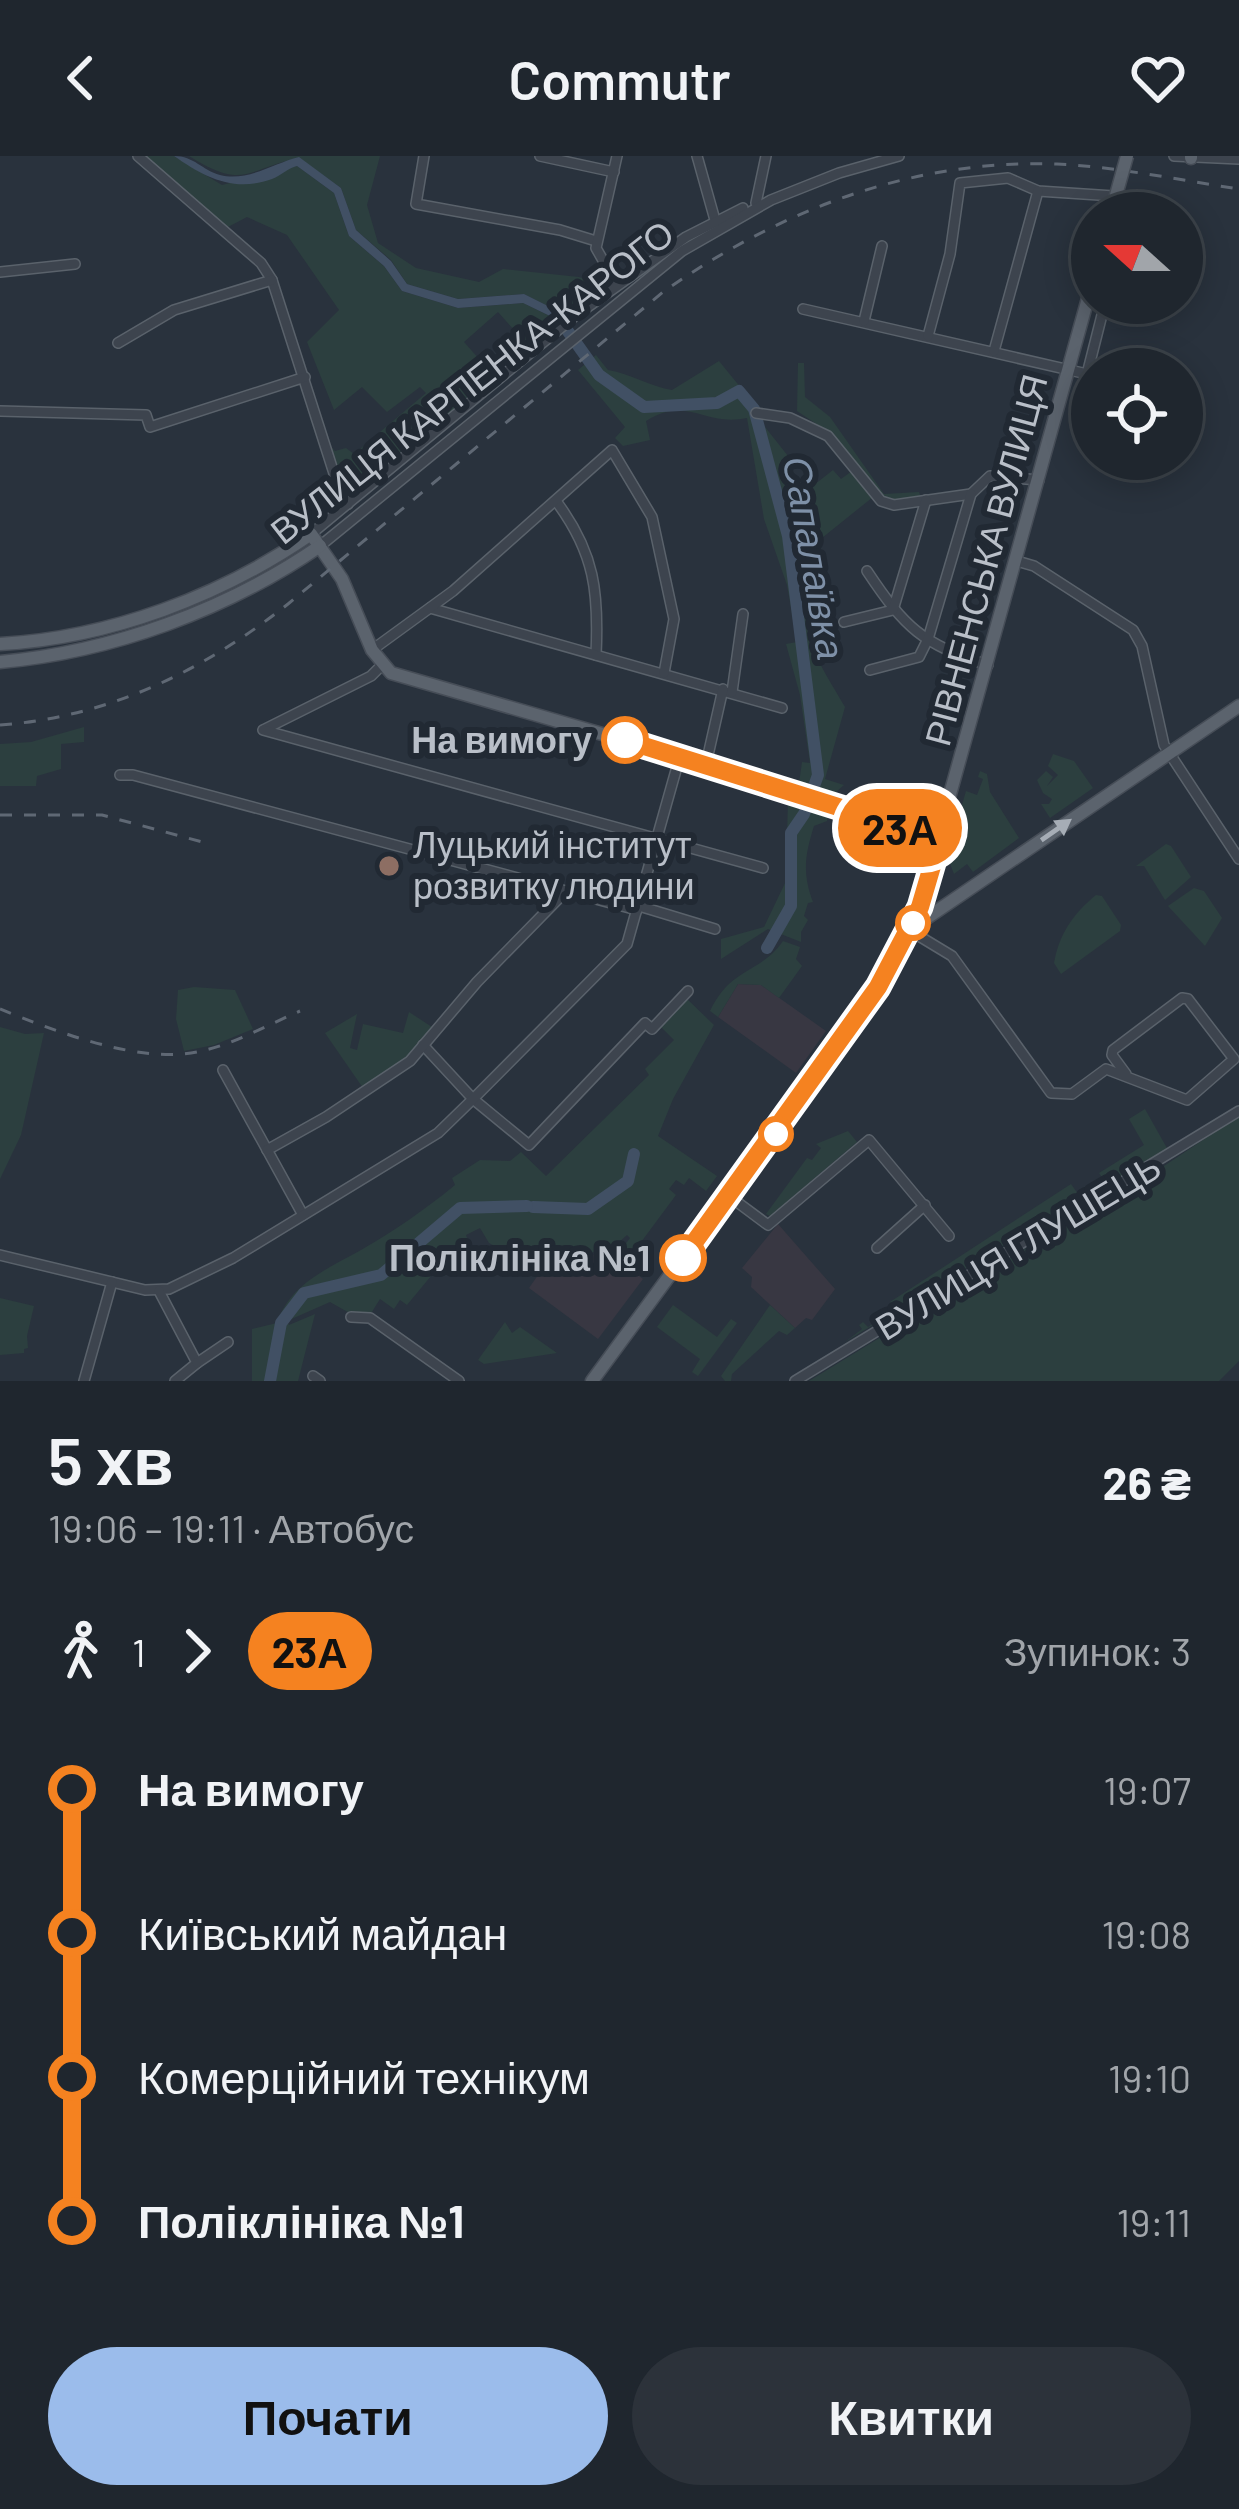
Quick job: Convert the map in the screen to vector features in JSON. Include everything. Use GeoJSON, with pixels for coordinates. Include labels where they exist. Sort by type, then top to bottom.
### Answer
{"type":"FeatureCollection","features":[{"type":"Feature","properties":{"kind":"main road"},"geometry":{"type":"LineString","coordinates":[[1124,192],[1127,156]]}},
{"type":"Feature","properties":{"kind":"main road","name":"РІВНЕНСЬКА ВУЛИЦЯ"},"geometry":{"type":"LineString","coordinates":[[912,925],[940,839],[1081,324]]}},
{"type":"Feature","properties":{"kind":"main road"},"geometry":{"type":"LineString","coordinates":[[316,540],[342,579],[371,650],[391,673],[680,756],[940,839]]}},
{"type":"Feature","properties":{"kind":"main road","name":"ВУЛИЦЯ КАРПЕНКА-КАРОГО"},"geometry":{"type":"LineString","coordinates":[[0,644],[98,645],[193,614],[273,576],[316,540]]}},
{"type":"Feature","properties":{"kind":"main road","name":"ВУЛИЦЯ КАРПЕНКА-КАРОГО"},"geometry":{"type":"LineString","coordinates":[[0,662],[48,648]]}},
{"type":"Feature","properties":{"kind":"main road"},"geometry":{"type":"LineString","coordinates":[[592,1381],[850,1029],[912,925],[1239,706]]}},
{"type":"Feature","properties":{"kind":"street"},"geometry":{"type":"LineString","coordinates":[[138,156],[261,263],[272,280],[347,504]]}},
{"type":"Feature","properties":{"kind":"street"},"geometry":{"type":"LineString","coordinates":[[424,156],[416,204],[596,241]]}},
{"type":"Feature","properties":{"kind":"street"},"geometry":{"type":"LineString","coordinates":[[540,156],[614,172]]}},
{"type":"Feature","properties":{"kind":"street"},"geometry":{"type":"LineString","coordinates":[[617,156],[596,248],[621,290]]}},
{"type":"Feature","properties":{"kind":"street"},"geometry":{"type":"LineString","coordinates":[[697,156],[716,220]]}},
{"type":"Feature","properties":{"kind":"street"},"geometry":{"type":"LineString","coordinates":[[756,203],[766,156]]}},
{"type":"Feature","properties":{"kind":"street"},"geometry":{"type":"LineString","coordinates":[[839,173],[842,156]]}},
{"type":"Feature","properties":{"kind":"street","name":"ВУЛИЦЯ КАРПЕНКА-КАРОГО"},"geometry":{"type":"LineString","coordinates":[[316,540],[347,504],[575,316],[771,200],[899,156]]}},
{"type":"Feature","properties":{"kind":"street"},"geometry":{"type":"LineString","coordinates":[[1174,156],[1239,159]]}},
{"type":"Feature","properties":{"kind":"street"},"geometry":{"type":"LineString","coordinates":[[928,336],[950,254],[960,183],[1008,178],[1038,191],[1071,193]]}},
{"type":"Feature","properties":{"kind":"street"},"geometry":{"type":"LineString","coordinates":[[994,351],[1038,191]]}},
{"type":"Feature","properties":{"kind":"street","name":"ВУЛИЦЯ КАРПЕНКА-КАРОГО"},"geometry":{"type":"LineString","coordinates":[[316,540],[446,442],[585,327],[621,290],[716,220],[771,200]]}},
{"type":"Feature","properties":{"kind":"street"},"geometry":{"type":"LineString","coordinates":[[864,321],[882,246]]}},
{"type":"Feature","properties":{"kind":"street"},"geometry":{"type":"LineString","coordinates":[[0,272],[75,264]]}},
{"type":"Feature","properties":{"kind":"street"},"geometry":{"type":"LineString","coordinates":[[118,344],[174,310],[272,280]]}},
{"type":"Feature","properties":{"kind":"street"},"geometry":{"type":"LineString","coordinates":[[803,309],[1087,374],[1100,324]]}},
{"type":"Feature","properties":{"kind":"street"},"geometry":{"type":"LineString","coordinates":[[0,411],[146,415],[150,427],[305,377]]}},
{"type":"Feature","properties":{"kind":"street"},"geometry":{"type":"LineString","coordinates":[[756,413],[790,418],[828,436],[881,501],[894,505],[971,494]]}},
{"type":"Feature","properties":{"kind":"street"},"geometry":{"type":"LineString","coordinates":[[441,427],[448,435],[446,442]]}},
{"type":"Feature","properties":{"kind":"street"},"geometry":{"type":"LineString","coordinates":[[371,650],[430,608],[612,450],[652,517],[674,619],[664,674]]}},
{"type":"Feature","properties":{"kind":"street"},"geometry":{"type":"LineString","coordinates":[[870,670],[916,660],[928,639],[971,494],[990,476],[1039,480]]}},
{"type":"Feature","properties":{"kind":"street"},"geometry":{"type":"LineString","coordinates":[[893,610],[926,500]]}},
{"type":"Feature","properties":{"kind":"street"},"geometry":{"type":"LineString","coordinates":[[556,501],[578,530],[588,555],[598,602],[596,655]]}},
{"type":"Feature","properties":{"kind":"street"},"geometry":{"type":"LineString","coordinates":[[1017,561],[1034,566],[1133,630],[1142,646],[1169,752],[1239,859]]}},
{"type":"Feature","properties":{"kind":"street"},"geometry":{"type":"LineString","coordinates":[[867,571],[902,622],[952,654],[988,665]]}},
{"type":"Feature","properties":{"kind":"street"},"geometry":{"type":"LineString","coordinates":[[430,608],[782,708]]}},
{"type":"Feature","properties":{"kind":"street"},"geometry":{"type":"LineString","coordinates":[[844,622],[893,610]]}},
{"type":"Feature","properties":{"kind":"street"},"geometry":{"type":"LineString","coordinates":[[706,764],[728,691],[743,614]]}},
{"type":"Feature","properties":{"kind":"street"},"geometry":{"type":"LineString","coordinates":[[381,666],[371,676],[263,730],[764,868]]}},
{"type":"Feature","properties":{"kind":"street"},"geometry":{"type":"LineString","coordinates":[[0,1255],[159,1291],[233,1258],[438,1133],[627,944],[680,756]]}},
{"type":"Feature","properties":{"kind":"street"},"geometry":{"type":"LineString","coordinates":[[120,775],[715,929]]}},
{"type":"Feature","properties":{"kind":"street"},"geometry":{"type":"LineString","coordinates":[[267,1150],[326,1118],[410,1061],[477,982],[566,891]]}},
{"type":"Feature","properties":{"kind":"street"},"geometry":{"type":"LineString","coordinates":[[912,925],[952,956],[1051,1094],[1072,1094],[1106,1069],[1187,1100],[1236,1056],[1188,999],[1182,998],[1113,1050],[1126,1074]]}},
{"type":"Feature","properties":{"kind":"street"},"geometry":{"type":"LineString","coordinates":[[423,1045],[473,1099],[529,1144],[645,1023],[652,1029],[688,991]]}},
{"type":"Feature","properties":{"kind":"street"},"geometry":{"type":"LineString","coordinates":[[223,1070],[303,1216]]}},
{"type":"Feature","properties":{"kind":"street","name":"ВУЛИЦЯ ГЛУШЕЦЬ"},"geometry":{"type":"LineString","coordinates":[[795,1381],[1239,1111]]}},
{"type":"Feature","properties":{"kind":"street"},"geometry":{"type":"LineString","coordinates":[[729,1196],[768,1225],[869,1140],[949,1236]]}},
{"type":"Feature","properties":{"kind":"street"},"geometry":{"type":"LineString","coordinates":[[877,1248],[925,1205]]}},
{"type":"Feature","properties":{"kind":"street"},"geometry":{"type":"LineString","coordinates":[[84,1381],[112,1282]]}},
{"type":"Feature","properties":{"kind":"street"},"geometry":{"type":"LineString","coordinates":[[159,1291],[197,1363]]}},
{"type":"Feature","properties":{"kind":"street"},"geometry":{"type":"LineString","coordinates":[[351,1317],[370,1318],[456,1380]]}},
{"type":"Feature","properties":{"kind":"street"},"geometry":{"type":"LineString","coordinates":[[175,1381],[227,1342]]}},
{"type":"Feature","properties":{"kind":"shaded area"},"geometry":{"type":"Polygon","coordinates":[[[145,156],[174,156],[222,185],[297,166],[334,193],[349,236],[384,266],[402,291],[458,308],[523,303],[552,317],[556,324],[529,347],[498,312],[464,342],[495,377],[352,490],[341,480],[345,476],[331,447],[354,454],[426,393],[420,387],[387,412],[362,387],[334,410],[307,342],[339,310],[287,235],[247,217],[228,227],[145,156]]]}},
{"type":"Feature","properties":{"kind":"shaded area"},"geometry":{"type":"Polygon","coordinates":[[[189,156],[380,156],[367,205],[378,243],[416,268],[479,282],[503,269],[579,277],[588,280],[595,291],[563,318],[524,294],[458,299],[407,284],[391,260],[356,230],[341,188],[299,158],[234,175],[189,156]]]}},
{"type":"Feature","properties":{"kind":"shaded area"},"geometry":{"type":"Polygon","coordinates":[[[596,355],[608,370],[672,390],[719,361],[796,466],[789,472],[805,492],[833,470],[841,479],[852,471],[873,497],[817,542],[828,582],[811,632],[819,660],[845,707],[825,779],[844,785],[828,799],[798,790],[802,762],[810,763],[800,695],[786,644],[797,642],[787,585],[764,519],[747,418],[719,419],[673,411],[646,421],[650,440],[623,446],[615,438],[625,427],[578,370],[596,355]]]}},
{"type":"Feature","properties":{"kind":"shaded area"},"geometry":{"type":"Polygon","coordinates":[[[798,363],[804,363],[805,397],[830,417],[884,494],[919,492],[921,498],[883,499],[830,433],[797,411],[798,363]]]}},
{"type":"Feature","properties":{"kind":"shaded area"},"geometry":{"type":"Polygon","coordinates":[[[84,727],[84,742],[61,744],[61,769],[37,776],[36,786],[0,786],[0,744],[31,742],[84,727]]]}},
{"type":"Feature","properties":{"kind":"shaded area"},"geometry":{"type":"Polygon","coordinates":[[[1053,754],[1074,761],[1093,788],[1050,818],[1041,804],[1052,799],[1037,780],[1046,771],[1053,777],[1047,786],[1058,775],[1048,766],[1053,754]]]}},
{"type":"Feature","properties":{"kind":"shaded area"},"geometry":{"type":"Polygon","coordinates":[[[980,771],[987,774],[990,792],[1019,838],[973,872],[967,864],[954,874],[947,856],[954,833],[962,834],[964,825],[957,822],[966,791],[977,795],[983,779],[978,777],[980,771]]]}},
{"type":"Feature","properties":{"kind":"shaded area"},"geometry":{"type":"Polygon","coordinates":[[[788,797],[830,811],[827,821],[814,826],[808,846],[806,873],[813,902],[808,903],[804,916],[808,920],[801,942],[768,929],[721,959],[721,939],[764,927],[786,881],[788,797]]]}},
{"type":"Feature","properties":{"kind":"shaded area"},"geometry":{"type":"Polygon","coordinates":[[[1166,844],[1191,877],[1165,900],[1144,866],[1136,866],[1166,844]]]}},
{"type":"Feature","properties":{"kind":"shaded area"},"geometry":{"type":"Polygon","coordinates":[[[1194,888],[1204,891],[1222,918],[1205,946],[1168,906],[1194,888]]]}},
{"type":"Feature","properties":{"kind":"shaded area"},"geometry":{"type":"Polygon","coordinates":[[[1096,895],[1102,896],[1121,925],[1120,931],[1061,974],[1054,963],[1063,934],[1096,895]]]}},
{"type":"Feature","properties":{"kind":"shaded area"},"geometry":{"type":"Polygon","coordinates":[[[783,941],[800,947],[796,959],[802,966],[779,998],[761,985],[738,984],[718,1017],[710,1011],[727,986],[783,941]]]}},
{"type":"Feature","properties":{"kind":"shaded area"},"geometry":{"type":"Polygon","coordinates":[[[738,984],[761,985],[826,1031],[796,1073],[718,1017],[738,984]]]}},
{"type":"Feature","properties":{"kind":"shaded area"},"geometry":{"type":"Polygon","coordinates":[[[178,990],[235,990],[253,1029],[184,1051],[176,1019],[178,990]]]}},
{"type":"Feature","properties":{"kind":"shaded area"},"geometry":{"type":"Polygon","coordinates":[[[685,997],[714,1025],[658,1136],[717,1176],[706,1191],[689,1178],[684,1185],[676,1180],[669,1189],[676,1195],[630,1257],[621,1250],[630,1238],[627,1235],[607,1253],[602,1249],[541,1271],[489,1243],[480,1228],[466,1235],[472,1251],[441,1264],[407,1305],[400,1300],[394,1309],[380,1299],[370,1315],[353,1315],[330,1302],[287,1321],[289,1325],[315,1314],[298,1381],[252,1381],[252,1329],[277,1323],[300,1288],[421,1211],[455,1185],[452,1178],[480,1160],[510,1161],[521,1152],[546,1176],[649,1075],[645,1069],[674,1040],[660,1026],[685,997]]]}},
{"type":"Feature","properties":{"kind":"shaded area"},"geometry":{"type":"Polygon","coordinates":[[[409,1012],[432,1027],[409,1058],[363,1088],[325,1033],[357,1014],[350,1048],[357,1050],[363,1024],[403,1033],[409,1012]]]}},
{"type":"Feature","properties":{"kind":"shaded area"},"geometry":{"type":"Polygon","coordinates":[[[0,1027],[44,1033],[21,1135],[0,1179],[0,1027]]]}},
{"type":"Feature","properties":{"kind":"shaded area"},"geometry":{"type":"Polygon","coordinates":[[[1145,1109],[1168,1150],[1108,1186],[1099,1173],[1144,1145],[1129,1119],[1145,1109]]]}},
{"type":"Feature","properties":{"kind":"shaded area"},"geometry":{"type":"Polygon","coordinates":[[[1239,1116],[1239,1361],[1219,1381],[809,1381],[1069,1222],[1073,1228],[1157,1177],[1155,1172],[1239,1116]]]}},
{"type":"Feature","properties":{"kind":"shaded area"},"geometry":{"type":"Polygon","coordinates":[[[848,1131],[857,1142],[770,1216],[766,1214],[807,1158],[812,1160],[821,1148],[816,1144],[848,1131]]]}},
{"type":"Feature","properties":{"kind":"shaded area"},"geometry":{"type":"Polygon","coordinates":[[[1071,1184],[1081,1198],[845,1342],[862,1329],[863,1322],[868,1327],[897,1308],[890,1302],[1071,1184]]]}},
{"type":"Feature","properties":{"kind":"shaded area"},"geometry":{"type":"Polygon","coordinates":[[[778,1224],[835,1289],[812,1320],[806,1318],[795,1328],[751,1287],[752,1277],[742,1268],[778,1224]]]}},
{"type":"Feature","properties":{"kind":"shaded area"},"geometry":{"type":"Polygon","coordinates":[[[602,1249],[643,1279],[598,1339],[529,1288],[541,1271],[602,1249]]]}},
{"type":"Feature","properties":{"kind":"shaded area"},"geometry":{"type":"Polygon","coordinates":[[[0,1298],[34,1306],[24,1353],[0,1355],[0,1298]]]}},
{"type":"Feature","properties":{"kind":"shaded area"},"geometry":{"type":"Polygon","coordinates":[[[673,1305],[717,1337],[731,1319],[737,1323],[698,1376],[692,1372],[700,1359],[657,1327],[673,1305]]]}},
{"type":"Feature","properties":{"kind":"shaded area"},"geometry":{"type":"Polygon","coordinates":[[[770,1305],[795,1328],[787,1335],[779,1331],[732,1374],[731,1381],[725,1381],[721,1376],[770,1305]]]}},
{"type":"Feature","properties":{"kind":"shaded area"},"geometry":{"type":"Polygon","coordinates":[[[505,1322],[512,1333],[520,1327],[557,1353],[484,1364],[478,1360],[505,1322]]]}},
{"type":"Feature","properties":{"kind":"water"},"geometry":{"type":"Polygon","coordinates":[[[174,156],[230,176],[251,174],[299,157],[341,188],[356,230],[391,261],[407,284],[458,299],[524,294],[563,318],[556,324],[552,317],[523,303],[458,308],[402,291],[384,266],[349,236],[334,193],[297,166],[258,183],[232,183],[208,176],[174,156]]]}},
{"type":"Feature","properties":{"kind":"waterway","name":"Сапалаївка"},"geometry":{"type":"LineString","coordinates":[[557,316],[599,375],[644,407],[717,403],[739,391],[754,409],[788,536],[818,775],[804,814],[791,833],[791,906],[767,948]]}},
{"type":"Feature","properties":{"kind":"waterway","name":"Сапалаївка"},"geometry":{"type":"LineString","coordinates":[[533,1207],[588,1209],[628,1181],[634,1154]]}},
{"type":"Feature","properties":{"kind":"waterway","name":"Сапалаївка"},"geometry":{"type":"LineString","coordinates":[[270,1381],[281,1323],[304,1293],[381,1275],[460,1208],[527,1206]]}},
{"type":"Feature","properties":{"kind":"railway"},"geometry":{"type":"LineString","coordinates":[[0,725],[117,701],[222,650],[288,604],[663,292],[801,214],[899,181],[1003,165],[1103,168],[1239,189]]}},
{"type":"Feature","properties":{"kind":"railway"},"geometry":{"type":"LineString","coordinates":[[0,815],[102,815],[206,843]]}},
{"type":"Feature","properties":{"kind":"railway"},"geometry":{"type":"LineString","coordinates":[[0,1009],[97,1043],[174,1054],[224,1045],[300,1011]]}},
{"type":"Feature","properties":{"kind":"bus line","name":"23А"},"geometry":{"type":"LineString","coordinates":[[625,740],[940,839],[915,920],[878,987],[683,1258]]}},
{"type":"Feature","properties":{"kind":"place","name":"На вимогу"},"geometry":{"type":"Point","coordinates":[625,740]}},
{"type":"Feature","properties":{"kind":"place","name":"Луцький інститут розвитку людини"},"geometry":{"type":"Point","coordinates":[389,866]}},
{"type":"Feature","properties":{"kind":"place","name":"Поліклініка №1"},"geometry":{"type":"Point","coordinates":[683,1258]}}]}
